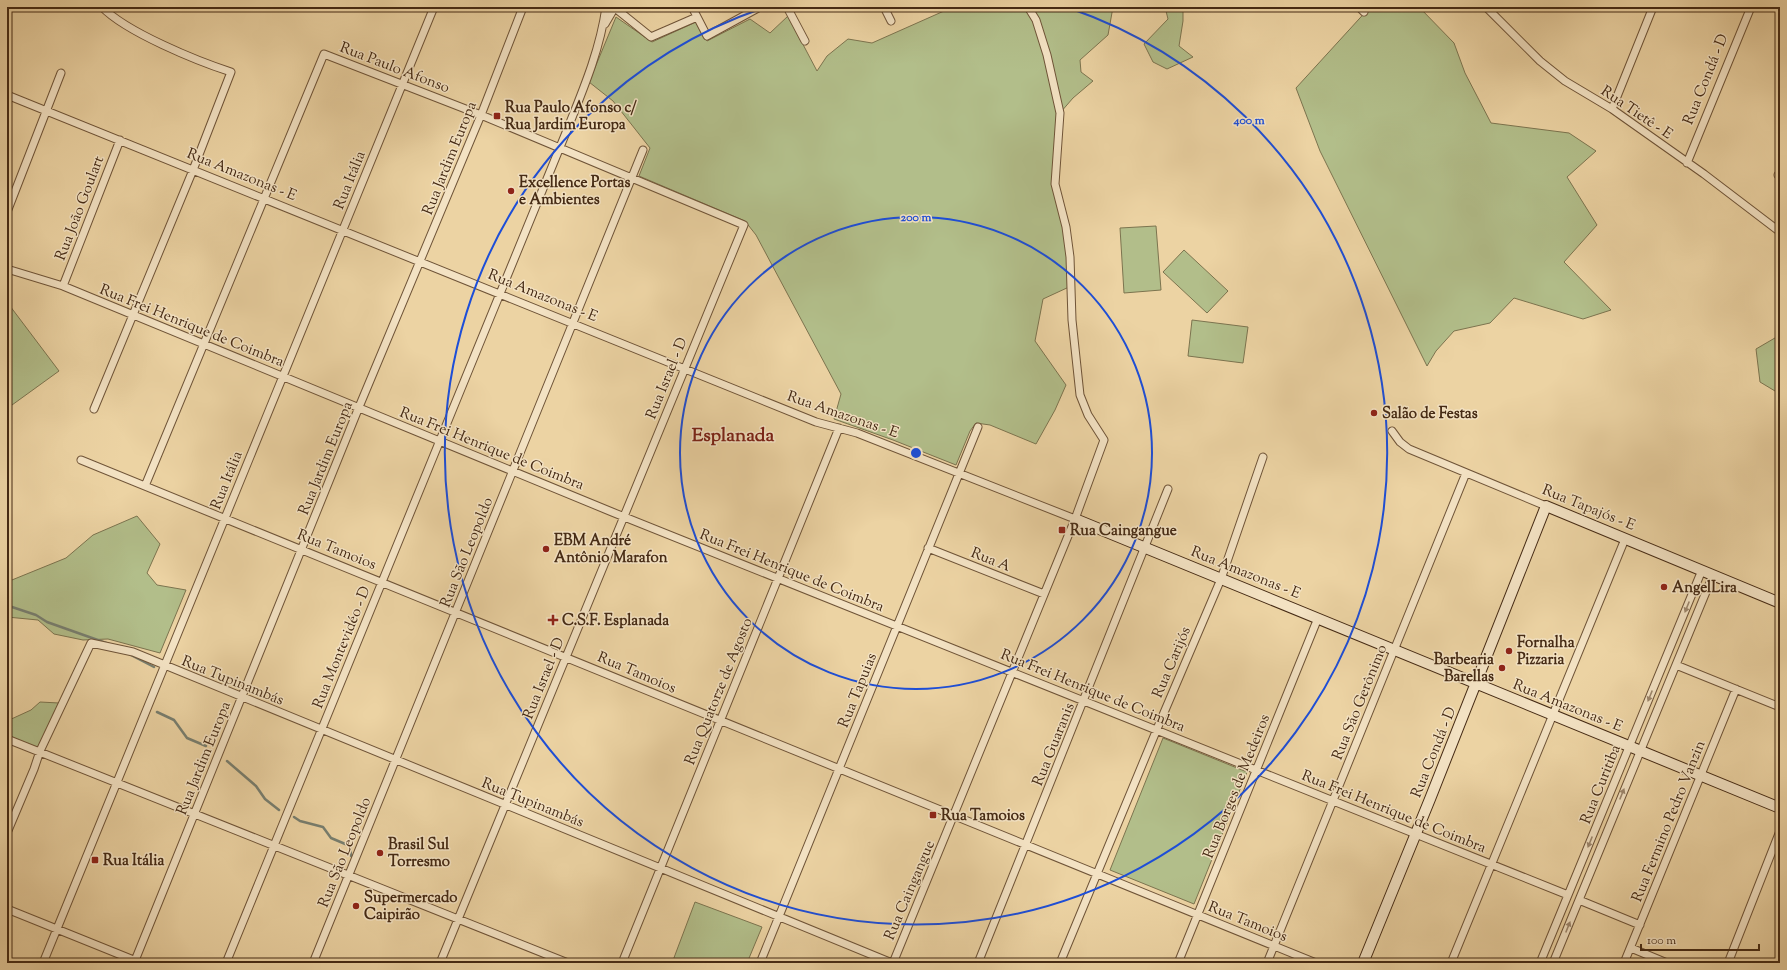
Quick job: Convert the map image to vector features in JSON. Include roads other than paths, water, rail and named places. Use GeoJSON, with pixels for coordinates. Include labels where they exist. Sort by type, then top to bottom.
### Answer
{"type":"FeatureCollection","features":[{"type":"Feature","properties":{"kind":"street"},"geometry":{"type":"LineString","coordinates":[[94,409],[132,314],[193,170],[231,72],[215,67],[141,34],[108,13],[102,7]]}},
{"type":"Feature","properties":{"kind":"street","name":"Rua Itália"},"geometry":{"type":"LineString","coordinates":[[43,963],[434,7]]}},
{"type":"Feature","properties":{"kind":"street","name":"Rua Jardim Europa"},"geometry":{"type":"LineString","coordinates":[[136,962],[359,408],[481,115],[523,7]]}},
{"type":"Feature","properties":{"kind":"street","name":"Rua Montevidéo - D"},"geometry":{"type":"LineString","coordinates":[[226,963],[560,148],[590,72],[603,29],[606,7]]}},
{"type":"Feature","properties":{"kind":"street"},"geometry":{"type":"LineString","coordinates":[[615,7],[651,37],[697,17]]}},
{"type":"Feature","properties":{"kind":"street","name":"Rua Montevidéo - D"},"geometry":{"type":"LineString","coordinates":[[603,29],[615,7]]}},
{"type":"Feature","properties":{"kind":"street"},"geometry":{"type":"LineString","coordinates":[[692,7],[707,36],[760,7]]}},
{"type":"Feature","properties":{"kind":"street"},"geometry":{"type":"LineString","coordinates":[[787,7],[805,41]]}},
{"type":"Feature","properties":{"kind":"street"},"geometry":{"type":"LineString","coordinates":[[884,7],[891,21]]}},
{"type":"Feature","properties":{"kind":"street","name":"Rua Caingangue"},"geometry":{"type":"LineString","coordinates":[[892,963],[954,816],[1075,519],[1104,440],[1088,415],[1080,395],[1072,320],[1070,257],[1066,227],[1055,184],[1060,113],[1047,55],[1036,20],[1028,7]]}},
{"type":"Feature","properties":{"kind":"street","name":"Rua Tietê - E"},"geometry":{"type":"LineString","coordinates":[[1486,7],[1540,62],[1565,81],[1612,109],[1780,232]]}},
{"type":"Feature","properties":{"kind":"street"},"geometry":{"type":"LineString","coordinates":[[1612,109],[1653,7]]}},
{"type":"Feature","properties":{"kind":"street","name":"Rua Condá - D"},"geometry":{"type":"LineString","coordinates":[[1687,163],[1751,7]]}},
{"type":"Feature","properties":{"kind":"street","name":"Rua Paulo Afonso"},"geometry":{"type":"LineString","coordinates":[[264,199],[324,54],[481,115],[744,225]]}},
{"type":"Feature","properties":{"kind":"street"},"geometry":{"type":"LineString","coordinates":[[7,212],[61,73]]}},
{"type":"Feature","properties":{"kind":"street","name":"Rua Amazonas - E"},"geometry":{"type":"LineString","coordinates":[[7,95],[816,422],[857,433],[1075,519],[1780,808]]}},
{"type":"Feature","properties":{"kind":"street","name":"Rua João Goulart"},"geometry":{"type":"LineString","coordinates":[[63,286],[120,140]]}},
{"type":"Feature","properties":{"kind":"street","name":"Rua São Leopoldo"},"geometry":{"type":"LineString","coordinates":[[313,963],[643,150]]}},
{"type":"Feature","properties":{"kind":"street"},"geometry":{"type":"LineString","coordinates":[[145,486],[264,199]]}},
{"type":"Feature","properties":{"kind":"street","name":"Rua Israel - D"},"geometry":{"type":"LineString","coordinates":[[440,963],[744,225]]}},
{"type":"Feature","properties":{"kind":"street","name":"Rua Frei Henrique de Coimbra"},"geometry":{"type":"LineString","coordinates":[[7,268],[63,286],[623,516],[1568,895]]}},
{"type":"Feature","properties":{"kind":"street","name":"Rua Tapuias"},"geometry":{"type":"LineString","coordinates":[[760,963],[978,427]]}},
{"type":"Feature","properties":{"kind":"street","name":"Rua Quatorze de Agosto"},"geometry":{"type":"LineString","coordinates":[[622,963],[839,428]]}},
{"type":"Feature","properties":{"kind":"street","name":"Rua Tapajós - E"},"geometry":{"type":"LineString","coordinates":[[1392,431],[1400,442],[1409,449],[1780,603]]}},
{"type":"Feature","properties":{"kind":"street","name":"Rua Carijós"},"geometry":{"type":"LineString","coordinates":[[1060,963],[1221,579],[1263,458]]}},
{"type":"Feature","properties":{"kind":"street","name":"Rua Tamoios"},"geometry":{"type":"LineString","coordinates":[[81,460],[566,656],[720,721],[1316,963]]}},
{"type":"Feature","properties":{"kind":"street","name":"Rua São Gerônimo"},"geometry":{"type":"LineString","coordinates":[[1267,963],[1466,473]]}},
{"type":"Feature","properties":{"kind":"street","name":"Rua Guaranis"},"geometry":{"type":"LineString","coordinates":[[978,963],[1168,489]]}},
{"type":"Feature","properties":{"kind":"street","name":"Rua Condá - D"},"geometry":{"type":"LineString","coordinates":[[1363,963],[1416,834],[1546,506]]}},
{"type":"Feature","properties":{"kind":"street"},"geometry":{"type":"LineString","coordinates":[[1451,963],[1625,539]]}},
{"type":"Feature","properties":{"kind":"street","name":"Rua A"},"geometry":{"type":"LineString","coordinates":[[928,548],[1044,594]]}},
{"type":"Feature","properties":{"kind":"street","name":"Rua Curitiba"},"geometry":{"type":"LineString","coordinates":[[1540,963],[1702,570]]}},
{"type":"Feature","properties":{"kind":"street","name":"Rua Curitiba"},"geometry":{"type":"LineString","coordinates":[[1553,963],[1713,575]]}},
{"type":"Feature","properties":{"kind":"street","name":"Rua Borges de Medeiros"},"geometry":{"type":"LineString","coordinates":[[1178,963],[1318,618]]}},
{"type":"Feature","properties":{"kind":"street","name":"Rua Tupinambás"},"geometry":{"type":"LineString","coordinates":[[40,751],[91,643],[133,652],[164,666],[892,963]]}},
{"type":"Feature","properties":{"kind":"street"},"geometry":{"type":"LineString","coordinates":[[1676,665],[1780,707]]}},
{"type":"Feature","properties":{"kind":"street","name":"Rua Fermino Pedro Vanzin"},"geometry":{"type":"LineString","coordinates":[[1624,963],[1736,689]]}},
{"type":"Feature","properties":{"kind":"street"},"geometry":{"type":"LineString","coordinates":[[7,739],[568,963]]}},
{"type":"Feature","properties":{"kind":"street"},"geometry":{"type":"LineString","coordinates":[[7,833],[40,751]]}},
{"type":"Feature","properties":{"kind":"street"},"geometry":{"type":"LineString","coordinates":[[1728,963],[1780,832]]}},
{"type":"Feature","properties":{"kind":"street"},"geometry":{"type":"LineString","coordinates":[[1579,900],[1640,925]]}},
{"type":"Feature","properties":{"kind":"street"},"geometry":{"type":"LineString","coordinates":[[7,909],[136,962]]}},
{"type":"Feature","properties":{"kind":"street"},"geometry":{"type":"LineString","coordinates":[[1630,948],[1667,963]]}},
{"type":"Feature","properties":{"kind":"waterway"},"geometry":{"type":"LineString","coordinates":[[7,609],[12,607],[36,615],[47,622],[109,644]]}},
{"type":"Feature","properties":{"kind":"waterway"},"geometry":{"type":"LineString","coordinates":[[129,654],[154,667]]}},
{"type":"Feature","properties":{"kind":"waterway"},"geometry":{"type":"LineString","coordinates":[[157,712],[174,720],[187,738],[206,746]]}},
{"type":"Feature","properties":{"kind":"waterway"},"geometry":{"type":"LineString","coordinates":[[227,761],[256,786],[265,799],[279,810]]}},
{"type":"Feature","properties":{"kind":"waterway"},"geometry":{"type":"LineString","coordinates":[[294,817],[300,821],[323,827],[331,838],[350,846],[351,856]]}},
{"type":"Feature","properties":{"kind":"place","name":"Rua Paulo Afonso c/ Rua Jardim Europa"},"geometry":{"type":"Point","coordinates":[497,116]}},
{"type":"Feature","properties":{"kind":"place","name":"Excellence Portas e Ambientes"},"geometry":{"type":"Point","coordinates":[511,191]}},
{"type":"Feature","properties":{"kind":"place","name":"Salão de Festas"},"geometry":{"type":"Point","coordinates":[1374,413]}},
{"type":"Feature","properties":{"kind":"place","name":"Rua Caingangue"},"geometry":{"type":"Point","coordinates":[1062,530]}},
{"type":"Feature","properties":{"kind":"place","name":"EBM André Antônio Marafon"},"geometry":{"type":"Point","coordinates":[546,549]}},
{"type":"Feature","properties":{"kind":"place","name":"AngelLira"},"geometry":{"type":"Point","coordinates":[1664,587]}},
{"type":"Feature","properties":{"kind":"place","name":"C.S.F. Esplanada"},"geometry":{"type":"Point","coordinates":[553,620]}},
{"type":"Feature","properties":{"kind":"place","name":"Fornalha Pizzaria"},"geometry":{"type":"Point","coordinates":[1509,651]}},
{"type":"Feature","properties":{"kind":"place","name":"Barbearia Barellas"},"geometry":{"type":"Point","coordinates":[1502,668]}},
{"type":"Feature","properties":{"kind":"place","name":"Rua Tamoios"},"geometry":{"type":"Point","coordinates":[933,815]}},
{"type":"Feature","properties":{"kind":"place","name":"Brasil Sul Torresmo"},"geometry":{"type":"Point","coordinates":[380,853]}},
{"type":"Feature","properties":{"kind":"place","name":"Rua Itália"},"geometry":{"type":"Point","coordinates":[95,860]}},
{"type":"Feature","properties":{"kind":"place","name":"Supermercado Caipirão"},"geometry":{"type":"Point","coordinates":[356,906]}},
{"type":"Feature","properties":{"kind":"district","name":"Esplanada"},"geometry":{"type":"Point","coordinates":[733,434]}}]}
